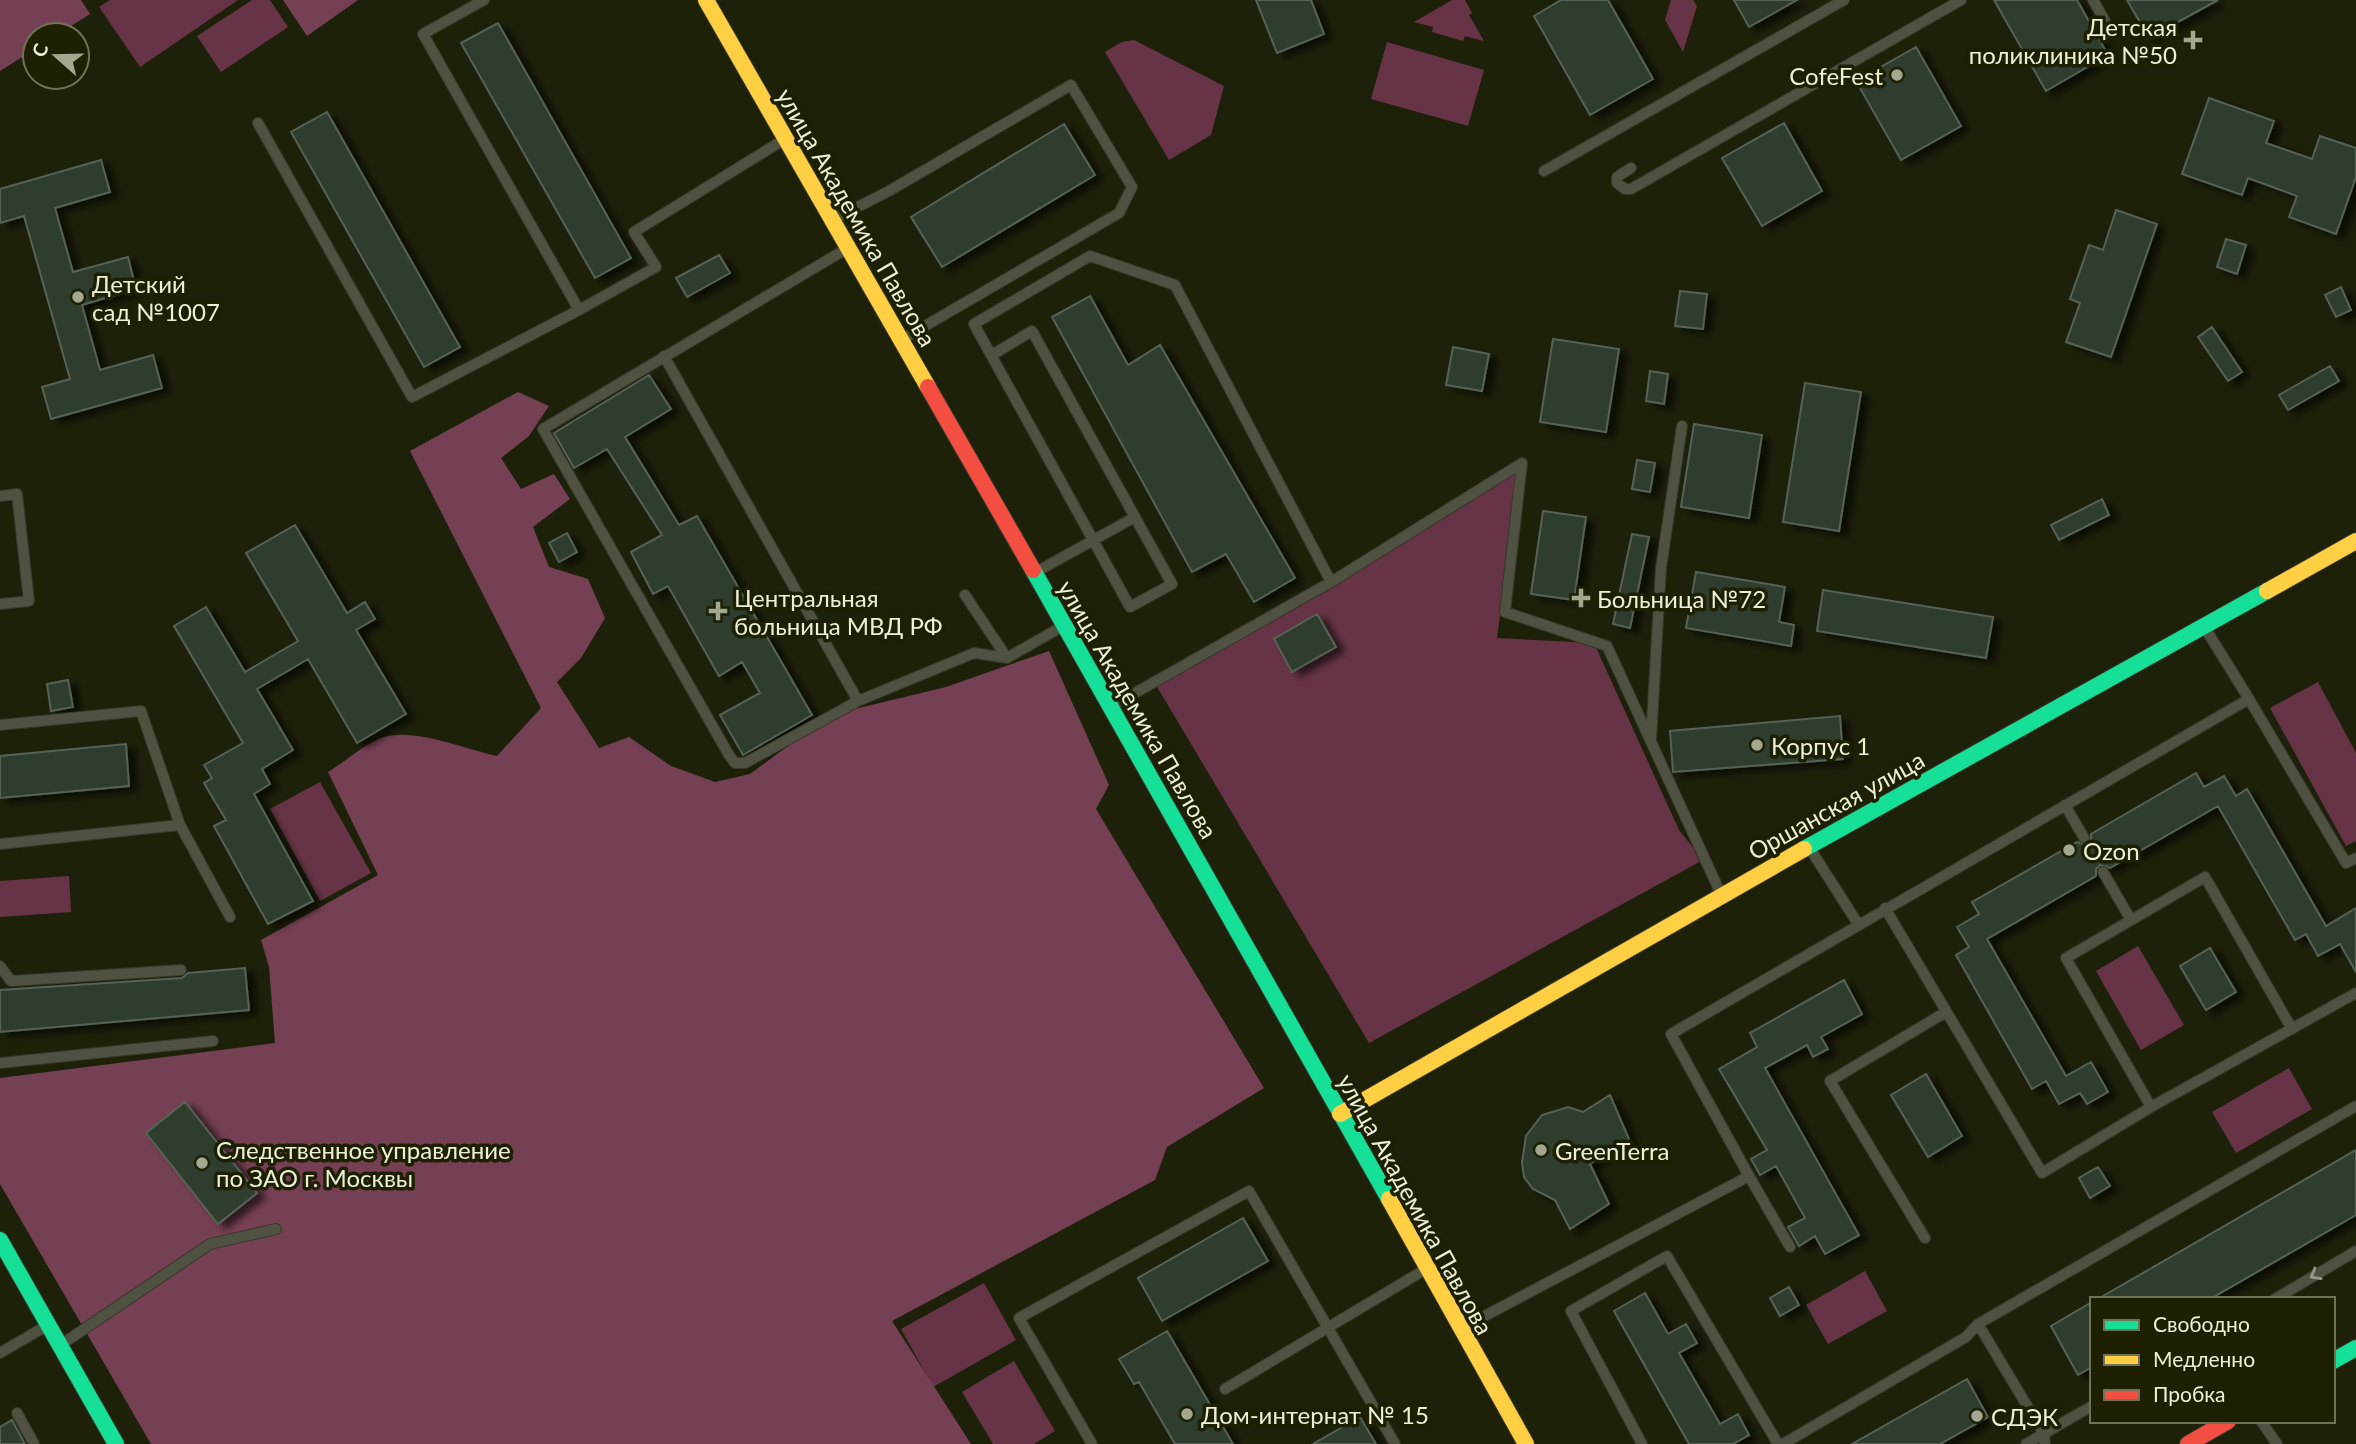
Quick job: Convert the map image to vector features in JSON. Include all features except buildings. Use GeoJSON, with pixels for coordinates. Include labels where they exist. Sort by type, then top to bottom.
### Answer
{"type":"FeatureCollection","features":[{"type":"Feature","properties":{"kind":"street","name":"улица Академика Павлова"},"geometry":{"type":"LineString","coordinates":[[713,5],[1526,1444]]}},
{"type":"Feature","properties":{"kind":"street","name":"Оршанская улица"},"geometry":{"type":"LineString","coordinates":[[1340,1114],[1809,845],[2356,541]]}},
{"type":"Feature","properties":{"kind":"street"},"geometry":{"type":"LineString","coordinates":[[1,1242],[116,1444]]}},
{"type":"Feature","properties":{"kind":"street"},"geometry":{"type":"LineString","coordinates":[[2335,1360],[2356,1348]]}},
{"type":"Feature","properties":{"kind":"street"},"geometry":{"type":"LineString","coordinates":[[2188,1444],[2225,1423]]}},
{"type":"Feature","properties":{"kind":"lane"},"geometry":{"type":"LineString","coordinates":[[484,0],[423,34],[579,310]]}},
{"type":"Feature","properties":{"kind":"lane"},"geometry":{"type":"LineString","coordinates":[[1544,171],[1844,0]]}},
{"type":"Feature","properties":{"kind":"lane"},"geometry":{"type":"LineString","coordinates":[[1631,168],[1617,177],[1617,183],[1625,189],[1631,189],[1961,0]]}},
{"type":"Feature","properties":{"kind":"lane"},"geometry":{"type":"LineString","coordinates":[[2093,0],[2105,21]]}},
{"type":"Feature","properties":{"kind":"lane"},"geometry":{"type":"LineString","coordinates":[[834,219],[889,191],[1071,85],[1132,187],[1119,213],[901,340]]}},
{"type":"Feature","properties":{"kind":"lane"},"geometry":{"type":"LineString","coordinates":[[258,123],[412,397],[656,267],[634,232],[787,138]]}},
{"type":"Feature","properties":{"kind":"lane"},"geometry":{"type":"LineString","coordinates":[[850,246],[543,429],[735,763],[745,763],[858,701],[974,653],[1007,658],[1063,626]]}},
{"type":"Feature","properties":{"kind":"lane"},"geometry":{"type":"LineString","coordinates":[[992,355],[1032,331],[1172,584],[1130,607],[974,324],[1090,256],[1175,285],[1331,582]]}},
{"type":"Feature","properties":{"kind":"lane"},"geometry":{"type":"LineString","coordinates":[[664,356],[858,701]]}},
{"type":"Feature","properties":{"kind":"lane"},"geometry":{"type":"LineString","coordinates":[[1651,742],[1661,568],[1682,426]]}},
{"type":"Feature","properties":{"kind":"lane"},"geometry":{"type":"LineString","coordinates":[[1110,708],[1331,582],[1522,463],[1505,611],[1607,646],[1721,895]]}},
{"type":"Feature","properties":{"kind":"lane"},"geometry":{"type":"LineString","coordinates":[[0,496],[17,494],[29,601],[0,604]]}},
{"type":"Feature","properties":{"kind":"lane"},"geometry":{"type":"LineString","coordinates":[[1033,573],[1135,517]]}},
{"type":"Feature","properties":{"kind":"lane"},"geometry":{"type":"LineString","coordinates":[[965,595],[1007,658]]}},
{"type":"Feature","properties":{"kind":"lane"},"geometry":{"type":"LineString","coordinates":[[2204,627],[2346,863],[2356,858]]}},
{"type":"Feature","properties":{"kind":"lane"},"geometry":{"type":"LineString","coordinates":[[1790,1247],[1671,1034],[2249,699]]}},
{"type":"Feature","properties":{"kind":"lane"},"geometry":{"type":"LineString","coordinates":[[0,725],[141,711],[180,825],[230,917]]}},
{"type":"Feature","properties":{"kind":"lane"},"geometry":{"type":"LineString","coordinates":[[2065,805],[2084,838]]}},
{"type":"Feature","properties":{"kind":"lane"},"geometry":{"type":"LineString","coordinates":[[0,844],[180,825]]}},
{"type":"Feature","properties":{"kind":"lane"},"geometry":{"type":"LineString","coordinates":[[1809,845],[1858,924]]}},
{"type":"Feature","properties":{"kind":"lane"},"geometry":{"type":"LineString","coordinates":[[2103,872],[2131,920]]}},
{"type":"Feature","properties":{"kind":"lane"},"geometry":{"type":"LineString","coordinates":[[2151,1107],[2066,958],[2205,877],[2292,1029]]}},
{"type":"Feature","properties":{"kind":"lane"},"geometry":{"type":"LineString","coordinates":[[1885,908],[2042,1173],[2151,1107],[2356,993]]}},
{"type":"Feature","properties":{"kind":"lane"},"geometry":{"type":"LineString","coordinates":[[0,965],[11,981],[181,970]]}},
{"type":"Feature","properties":{"kind":"lane"},"geometry":{"type":"LineString","coordinates":[[1925,1238],[1830,1081],[1946,1012]]}},
{"type":"Feature","properties":{"kind":"lane"},"geometry":{"type":"LineString","coordinates":[[0,1063],[213,1041]]}},
{"type":"Feature","properties":{"kind":"lane"},"geometry":{"type":"LineString","coordinates":[[1643,1444],[1571,1311],[1667,1256],[1780,1444],[1966,1337],[1978,1324],[2356,1106]]}},
{"type":"Feature","properties":{"kind":"lane"},"geometry":{"type":"LineString","coordinates":[[1460,1329],[1749,1175]]}},
{"type":"Feature","properties":{"kind":"lane"},"geometry":{"type":"LineString","coordinates":[[1092,1444],[1020,1318],[1249,1191],[1395,1444]]}},
{"type":"Feature","properties":{"kind":"lane"},"geometry":{"type":"LineString","coordinates":[[60,1346],[210,1244],[276,1228]]}},
{"type":"Feature","properties":{"kind":"lane"},"geometry":{"type":"LineString","coordinates":[[2278,1297],[2356,1251]]}},
{"type":"Feature","properties":{"kind":"lane"},"geometry":{"type":"LineString","coordinates":[[1225,1390],[1426,1269]]}},
{"type":"Feature","properties":{"kind":"lane"},"geometry":{"type":"LineString","coordinates":[[1978,1324],[2044,1439]]}},
{"type":"Feature","properties":{"kind":"lane"},"geometry":{"type":"LineString","coordinates":[[0,1353],[48,1325]]}},
{"type":"Feature","properties":{"kind":"lane"},"geometry":{"type":"LineString","coordinates":[[2025,1444],[2044,1439],[2090,1407]]}},
{"type":"Feature","properties":{"kind":"lane"},"geometry":{"type":"LineString","coordinates":[[17,1413],[34,1444]]}},
{"type":"Feature","properties":{"kind":"lane"},"geometry":{"type":"LineString","coordinates":[[2262,1423],[2277,1444]]}},
{"type":"Feature","properties":{"kind":"shaded area"},"geometry":{"type":"Polygon","coordinates":[[[0,0],[81,0],[90,14],[79,21],[21,21],[21,58],[0,71],[0,0]]]}},
{"type":"Feature","properties":{"kind":"shaded area"},"geometry":{"type":"Polygon","coordinates":[[[110,0],[238,0],[140,67],[99,7],[110,0]]]}},
{"type":"Feature","properties":{"kind":"shaded area"},"geometry":{"type":"Polygon","coordinates":[[[252,0],[270,0],[288,27],[221,72],[197,36],[252,0]]]}},
{"type":"Feature","properties":{"kind":"shaded area"},"geometry":{"type":"Polygon","coordinates":[[[283,0],[358,0],[307,36],[283,0]]]}},
{"type":"Feature","properties":{"kind":"shaded area"},"geometry":{"type":"Polygon","coordinates":[[[1452,0],[1465,0],[1472,13],[1469,15],[1484,41],[1465,36],[1463,41],[1432,32],[1433,27],[1414,22],[1452,0]]]}},
{"type":"Feature","properties":{"kind":"shaded area"},"geometry":{"type":"Polygon","coordinates":[[[1671,0],[1693,0],[1697,6],[1683,52],[1665,20],[1671,0]]]}},
{"type":"Feature","properties":{"kind":"shaded area"},"geometry":{"type":"Polygon","coordinates":[[[1134,40],[1224,86],[1211,135],[1169,160],[1105,52],[1122,42],[1134,40]]]}},
{"type":"Feature","properties":{"kind":"shaded area"},"geometry":{"type":"Polygon","coordinates":[[[1387,42],[1484,70],[1468,126],[1371,99],[1387,42]]]}},
{"type":"Feature","properties":{"kind":"shaded area"},"geometry":{"type":"Polygon","coordinates":[[[518,392],[549,406],[529,436],[501,458],[521,489],[554,474],[570,499],[533,527],[549,567],[588,579],[605,618],[581,658],[557,682],[599,748],[629,737],[671,766],[715,782],[750,774],[830,715],[946,687],[1049,651],[1109,785],[1096,809],[1264,1088],[1167,1147],[1155,1180],[892,1321],[971,1444],[151,1444],[0,1184],[0,1078],[275,1043],[269,967],[261,940],[378,875],[328,772],[370,744],[384,737],[397,735],[440,740],[497,756],[541,708],[410,451],[518,392]]]}},
{"type":"Feature","properties":{"kind":"shaded area"},"geometry":{"type":"Polygon","coordinates":[[[1520,467],[1497,638],[1594,643],[1679,830],[1703,860],[1369,1043],[1153,680],[1520,467]]]}},
{"type":"Feature","properties":{"kind":"shaded area"},"geometry":{"type":"Polygon","coordinates":[[[2318,682],[2356,753],[2356,841],[2346,846],[2270,708],[2318,682]]]}},
{"type":"Feature","properties":{"kind":"shaded area"},"geometry":{"type":"Polygon","coordinates":[[[320,782],[371,873],[320,901],[270,809],[320,782]]]}},
{"type":"Feature","properties":{"kind":"shaded area"},"geometry":{"type":"Polygon","coordinates":[[[69,876],[71,912],[0,917],[0,881],[69,876]]]}},
{"type":"Feature","properties":{"kind":"shaded area"},"geometry":{"type":"Polygon","coordinates":[[[2138,946],[2184,1025],[2141,1050],[2096,971],[2138,946]]]}},
{"type":"Feature","properties":{"kind":"shaded area"},"geometry":{"type":"Polygon","coordinates":[[[2289,1068],[2312,1109],[2236,1153],[2212,1112],[2289,1068]]]}},
{"type":"Feature","properties":{"kind":"shaded area"},"geometry":{"type":"Polygon","coordinates":[[[1865,1271],[1887,1311],[1828,1344],[1806,1305],[1865,1271]]]}},
{"type":"Feature","properties":{"kind":"shaded area"},"geometry":{"type":"Polygon","coordinates":[[[984,1283],[1016,1340],[933,1387],[901,1329],[984,1283]]]}},
{"type":"Feature","properties":{"kind":"shaded area"},"geometry":{"type":"Polygon","coordinates":[[[1014,1361],[1055,1431],[1034,1444],[993,1444],[962,1392],[1014,1361]]]}},
{"type":"Feature","properties":{"kind":"traffic: fast"},"geometry":{"type":"LineString","coordinates":[[1033,570],[1389,1199]]}},
{"type":"Feature","properties":{"kind":"traffic: fast"},"geometry":{"type":"LineString","coordinates":[[1804,849],[2267,591]]}},
{"type":"Feature","properties":{"kind":"traffic: fast"},"geometry":{"type":"LineString","coordinates":[[0,1240],[116,1444]]}},
{"type":"Feature","properties":{"kind":"traffic: fast"},"geometry":{"type":"LineString","coordinates":[[2335,1360],[2356,1348]]}},
{"type":"Feature","properties":{"kind":"traffic: slow"},"geometry":{"type":"LineString","coordinates":[[706,0],[928,387]]}},
{"type":"Feature","properties":{"kind":"traffic: slow"},"geometry":{"type":"LineString","coordinates":[[2267,591],[2356,541]]}},
{"type":"Feature","properties":{"kind":"traffic: slow"},"geometry":{"type":"LineString","coordinates":[[1340,1114],[1804,849]]}},
{"type":"Feature","properties":{"kind":"traffic: slow"},"geometry":{"type":"LineString","coordinates":[[1389,1199],[1526,1444]]}},
{"type":"Feature","properties":{"kind":"traffic: jam"},"geometry":{"type":"LineString","coordinates":[[928,387],[1033,570]]}},
{"type":"Feature","properties":{"kind":"traffic: jam"},"geometry":{"type":"LineString","coordinates":[[2188,1444],[2225,1423]]}},
{"type":"Feature","properties":{"kind":"place","name":"Детская поликлиника №50"},"geometry":{"type":"Point","coordinates":[2193,40]}},
{"type":"Feature","properties":{"kind":"place","name":"CofeFest"},"geometry":{"type":"Point","coordinates":[1897,75]}},
{"type":"Feature","properties":{"kind":"place","name":"Детский сад №1007"},"geometry":{"type":"Point","coordinates":[78,297]}},
{"type":"Feature","properties":{"kind":"place","name":"Больница №72"},"geometry":{"type":"Point","coordinates":[1581,598]}},
{"type":"Feature","properties":{"kind":"place","name":"Центральная больница МВД РФ"},"geometry":{"type":"Point","coordinates":[718,611]}},
{"type":"Feature","properties":{"kind":"place","name":"Корпус 1"},"geometry":{"type":"Point","coordinates":[1757,745]}},
{"type":"Feature","properties":{"kind":"place","name":"Ozon"},"geometry":{"type":"Point","coordinates":[2069,850]}},
{"type":"Feature","properties":{"kind":"place","name":"GreenTerra"},"geometry":{"type":"Point","coordinates":[1541,1150]}},
{"type":"Feature","properties":{"kind":"place","name":"Следственное управление по ЗАО г. Москвы"},"geometry":{"type":"Point","coordinates":[202,1163]}},
{"type":"Feature","properties":{"kind":"place","name":"Дом-интернат № 15"},"geometry":{"type":"Point","coordinates":[1187,1414]}},
{"type":"Feature","properties":{"kind":"place","name":"СДЭК"},"geometry":{"type":"Point","coordinates":[1977,1416]}}]}
